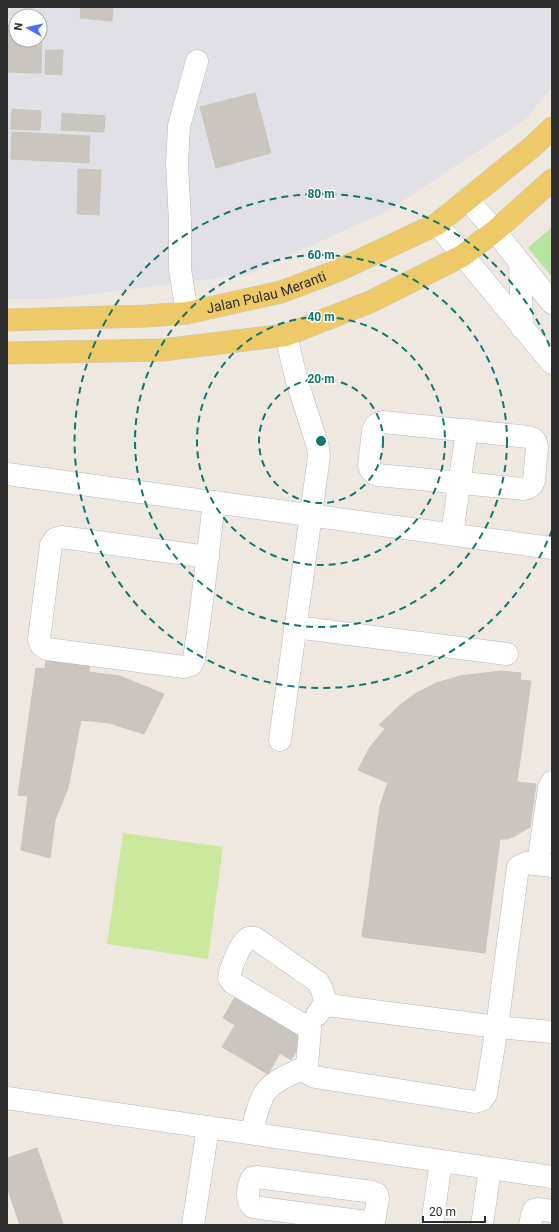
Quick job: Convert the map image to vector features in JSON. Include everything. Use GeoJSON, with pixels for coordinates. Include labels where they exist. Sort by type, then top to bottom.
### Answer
{"type":"FeatureCollection","features":[{"type":"Feature","properties":{"kind":"main road","name":"Jalan Pulau Meranti"},"geometry":{"type":"LineString","coordinates":[[7,320],[146,316],[187,313],[281,292],[337,272],[437,224],[532,148],[552,128]]}},
{"type":"Feature","properties":{"kind":"main road"},"geometry":{"type":"LineString","coordinates":[[7,353],[162,350],[286,335],[370,302],[462,256],[495,231],[552,180]]}},
{"type":"Feature","properties":{"kind":"lane"},"geometry":{"type":"LineString","coordinates":[[187,313],[180,269],[180,223],[177,163],[179,126],[197,62]]}},
{"type":"Feature","properties":{"kind":"lane"},"geometry":{"type":"LineString","coordinates":[[467,199],[495,231],[552,303]]}},
{"type":"Feature","properties":{"kind":"lane"},"geometry":{"type":"LineString","coordinates":[[437,224],[552,363]]}},
{"type":"Feature","properties":{"kind":"lane"},"geometry":{"type":"LineString","coordinates":[[520,263],[522,328]]}},
{"type":"Feature","properties":{"kind":"lane"},"geometry":{"type":"LineString","coordinates":[[280,740],[319,456],[318,446],[296,378],[286,335]]}},
{"type":"Feature","properties":{"kind":"lane"},"geometry":{"type":"LineString","coordinates":[[383,422],[534,438],[537,447],[534,481],[529,488],[524,489],[460,483],[378,475],[373,473],[369,464],[374,426],[383,422]]}},
{"type":"Feature","properties":{"kind":"lane"},"geometry":{"type":"LineString","coordinates":[[452,534],[467,430]]}},
{"type":"Feature","properties":{"kind":"lane"},"geometry":{"type":"LineString","coordinates":[[7,474],[552,548]]}},
{"type":"Feature","properties":{"kind":"lane"},"geometry":{"type":"LineString","coordinates":[[208,556],[61,537],[54,539],[51,545],[39,639],[41,646],[47,649],[184,667],[191,665],[194,659],[208,556],[214,502]]}},
{"type":"Feature","properties":{"kind":"lane"},"geometry":{"type":"LineString","coordinates":[[295,627],[507,654]]}},
{"type":"Feature","properties":{"kind":"lane"},"geometry":{"type":"LineString","coordinates":[[552,782],[549,788],[545,865],[526,863],[522,864],[518,868],[497,1027],[486,1094],[482,1100],[475,1102],[315,1077],[309,1074],[307,1067],[310,1029],[321,1008],[328,1005],[497,1027],[552,1032]]}},
{"type":"Feature","properties":{"kind":"lane"},"geometry":{"type":"LineString","coordinates":[[310,1029],[234,983],[229,978],[230,971],[244,941],[248,938],[255,938],[318,982],[328,1005]]}},
{"type":"Feature","properties":{"kind":"lane"},"geometry":{"type":"LineString","coordinates":[[251,1134],[258,1109],[267,1090],[285,1077],[307,1067]]}},
{"type":"Feature","properties":{"kind":"lane"},"geometry":{"type":"LineString","coordinates":[[7,1098],[552,1177]]}},
{"type":"Feature","properties":{"kind":"lane"},"geometry":{"type":"LineString","coordinates":[[193,1225],[208,1127]]}},
{"type":"Feature","properties":{"kind":"lane"},"geometry":{"type":"LineString","coordinates":[[432,1225],[441,1161]]}},
{"type":"Feature","properties":{"kind":"lane"},"geometry":{"type":"LineString","coordinates":[[482,1225],[490,1168]]}},
{"type":"Feature","properties":{"kind":"lane"},"geometry":{"type":"LineString","coordinates":[[257,1177],[373,1192],[377,1194],[378,1198],[373,1224],[253,1207],[249,1204],[248,1200],[250,1183],[252,1178],[257,1177]]}},
{"type":"Feature","properties":{"kind":"lane"},"geometry":{"type":"LineString","coordinates":[[530,1225],[534,1210],[538,1209],[552,1211]]}},
{"type":"Feature","properties":{"kind":"shaded area"},"geometry":{"type":"Polygon","coordinates":[[[7,7],[552,7],[552,87],[526,119],[386,212],[248,274],[55,299],[7,299],[7,7]]]}},
{"type":"Feature","properties":{"kind":"green space"},"geometry":{"type":"Polygon","coordinates":[[[552,227],[552,277],[528,248],[552,227]]]}},
{"type":"Feature","properties":{"kind":"green space"},"geometry":{"type":"Polygon","coordinates":[[[123,833],[223,847],[208,959],[107,944],[123,833]]]}},
{"type":"Feature","properties":{"kind":"building"},"geometry":{"type":"Polygon","coordinates":[[[81,7],[113,7],[112,21],[80,18],[81,7]]]}},
{"type":"Feature","properties":{"kind":"building"},"geometry":{"type":"Polygon","coordinates":[[[7,25],[8,48],[42,48],[41,73],[7,72],[7,25]]]}},
{"type":"Feature","properties":{"kind":"building"},"geometry":{"type":"Polygon","coordinates":[[[46,50],[63,50],[62,75],[45,74],[46,50]]]}},
{"type":"Feature","properties":{"kind":"building"},"geometry":{"type":"Polygon","coordinates":[[[255,93],[271,153],[216,168],[200,107],[255,93]]]}},
{"type":"Feature","properties":{"kind":"building"},"geometry":{"type":"Polygon","coordinates":[[[12,109],[41,111],[40,130],[11,129],[12,109]]]}},
{"type":"Feature","properties":{"kind":"building"},"geometry":{"type":"Polygon","coordinates":[[[62,113],[105,116],[104,132],[61,130],[62,113]]]}},
{"type":"Feature","properties":{"kind":"building"},"geometry":{"type":"Polygon","coordinates":[[[12,132],[90,136],[89,163],[11,159],[12,132]]]}},
{"type":"Feature","properties":{"kind":"building"},"geometry":{"type":"Polygon","coordinates":[[[78,169],[101,170],[99,215],[77,214],[78,169]]]}},
{"type":"Feature","properties":{"kind":"building"},"geometry":{"type":"Polygon","coordinates":[[[48,642],[91,648],[89,672],[120,676],[164,694],[144,734],[109,723],[81,720],[68,788],[55,820],[50,858],[21,850],[28,796],[18,795],[36,668],[45,669],[48,642]]]}},
{"type":"Feature","properties":{"kind":"building"},"geometry":{"type":"Polygon","coordinates":[[[501,671],[521,673],[520,680],[531,681],[517,782],[536,784],[530,827],[513,837],[500,839],[485,953],[362,937],[380,806],[388,783],[358,770],[370,747],[385,729],[379,725],[400,705],[415,694],[436,683],[460,676],[501,671]]]}},
{"type":"Feature","properties":{"kind":"building"},"geometry":{"type":"Polygon","coordinates":[[[238,992],[307,1033],[291,1060],[280,1053],[268,1074],[222,1047],[235,1025],[223,1018],[238,992]]]}},
{"type":"Feature","properties":{"kind":"building"},"geometry":{"type":"Polygon","coordinates":[[[37,1148],[63,1224],[20,1225],[7,1187],[7,1158],[37,1148]]]}}]}
